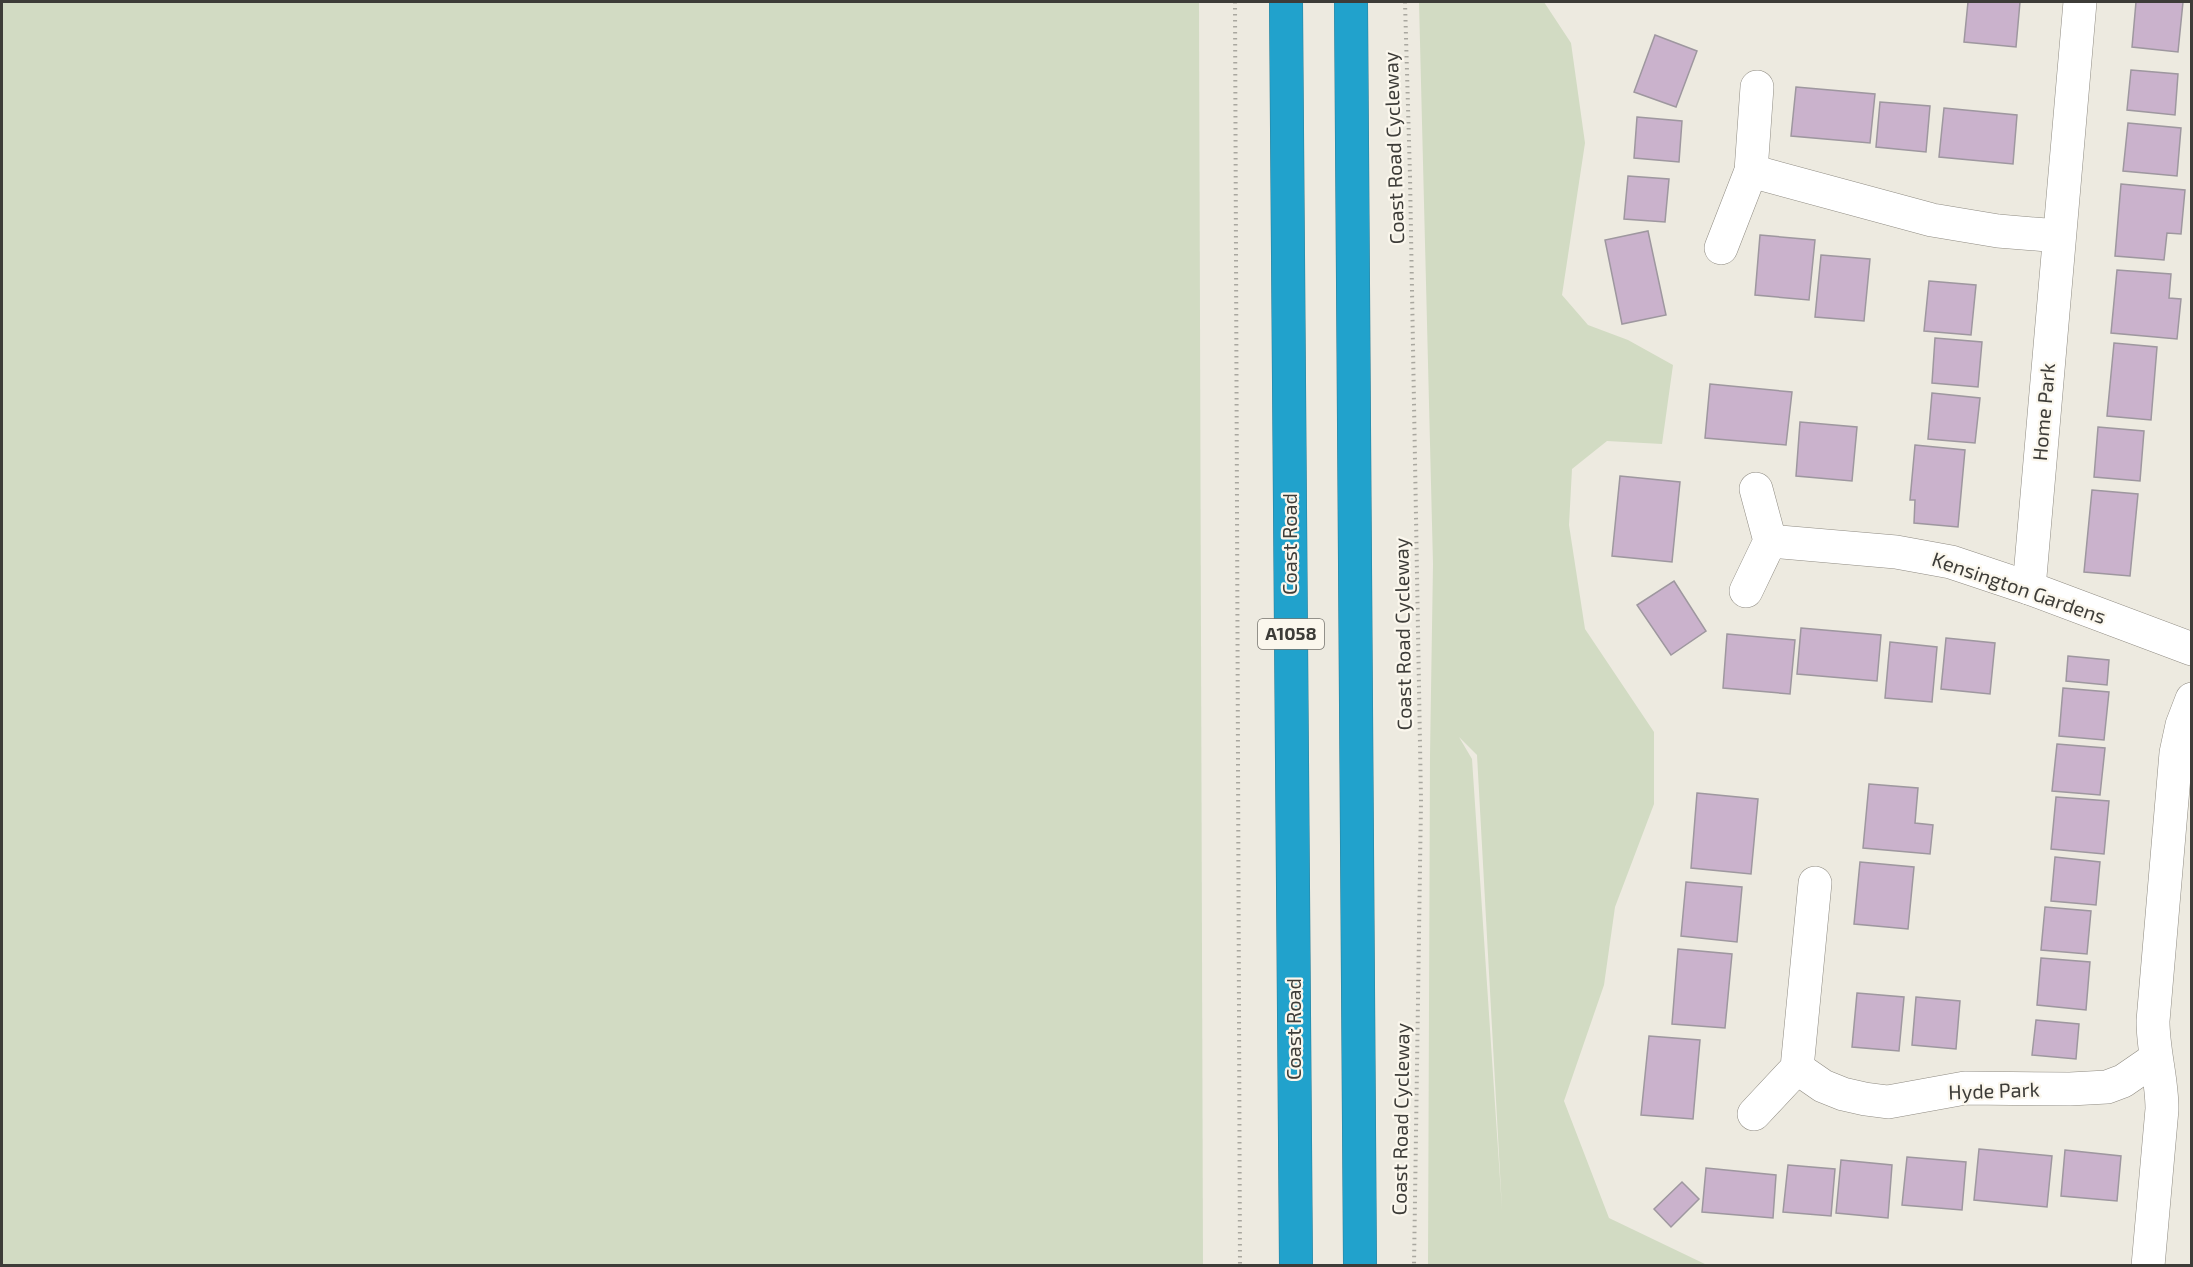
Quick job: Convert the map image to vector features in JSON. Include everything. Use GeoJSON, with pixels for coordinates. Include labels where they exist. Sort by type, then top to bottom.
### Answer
{"type":"FeatureCollection","features":[{"type":"Feature","properties":{"kind":"highway","name":"Coast Road"},"geometry":{"type":"LineString","coordinates":[[1286,2],[1296,1266]]}},
{"type":"Feature","properties":{"kind":"highway"},"geometry":{"type":"LineString","coordinates":[[1351,2],[1360,1266]]}},
{"type":"Feature","properties":{"kind":"street","name":"Home Park"},"geometry":{"type":"LineString","coordinates":[[2029,588],[2080,2]]}},
{"type":"Feature","properties":{"kind":"street"},"geometry":{"type":"LineString","coordinates":[[1721,248],[1750,171],[1757,87]]}},
{"type":"Feature","properties":{"kind":"street"},"geometry":{"type":"LineString","coordinates":[[1750,171],[1932,220],[1976,228],[2059,236]]}},
{"type":"Feature","properties":{"kind":"street"},"geometry":{"type":"LineString","coordinates":[[1746,591],[1770,541],[1756,489]]}},
{"type":"Feature","properties":{"kind":"street","name":"Kensington Gardens"},"geometry":{"type":"LineString","coordinates":[[1770,541],[1923,556],[1951,562],[2029,588],[2192,649]]}},
{"type":"Feature","properties":{"kind":"street"},"geometry":{"type":"LineString","coordinates":[[2148,1266],[2162,1109],[2162,1090],[2155,1059],[2153,1021],[2176,753],[2182,725],[2192,699]]}},
{"type":"Feature","properties":{"kind":"street"},"geometry":{"type":"LineString","coordinates":[[1754,1114],[1797,1068],[1815,883]]}},
{"type":"Feature","properties":{"kind":"street","name":"Hyde Park"},"geometry":{"type":"LineString","coordinates":[[1797,1068],[1823,1086],[1843,1094],[1888,1101],[1965,1088],[2107,1087],[2123,1081],[2155,1059]]}},
{"type":"Feature","properties":{"kind":"path"},"geometry":{"type":"LineString","coordinates":[[1235,2],[1240,1266]]}},
{"type":"Feature","properties":{"kind":"path","name":"Coast Road Cycleway"},"geometry":{"type":"LineString","coordinates":[[1405,2],[1421,801],[1414,1266]]}},
{"type":"Feature","properties":{"kind":"green space"},"geometry":{"type":"Polygon","coordinates":[[[2,2],[1199,2],[1203,1265],[2,1265],[2,2]]]}},
{"type":"Feature","properties":{"kind":"green space"},"geometry":{"type":"Polygon","coordinates":[[[1419,2],[1544,2],[1571,43],[1585,143],[1562,295],[1588,325],[1628,340],[1673,365],[1662,444],[1607,441],[1572,469],[1569,525],[1585,629],[1654,732],[1654,804],[1615,907],[1604,985],[1564,1101],[1609,1218],[1707,1265],[1428,1265],[1433,564],[1419,2]],[[1459,737],[1472,759],[1502,1209],[1477,755],[1459,737]]]}},
{"type":"Feature","properties":{"kind":"building"},"geometry":{"type":"Polygon","coordinates":[[[1968,2],[2020,2],[2016,47],[1964,42],[1968,2]]]}},
{"type":"Feature","properties":{"kind":"building"},"geometry":{"type":"Polygon","coordinates":[[[2136,2],[2183,2],[2178,52],[2132,47],[2136,2]]]}},
{"type":"Feature","properties":{"kind":"building"},"geometry":{"type":"Polygon","coordinates":[[[1655,35],[1697,51],[1676,107],[1634,92],[1655,35]]]}},
{"type":"Feature","properties":{"kind":"building"},"geometry":{"type":"Polygon","coordinates":[[[2131,70],[2178,74],[2175,115],[2127,110],[2131,70]]]}},
{"type":"Feature","properties":{"kind":"building"},"geometry":{"type":"Polygon","coordinates":[[[1796,87],[1875,94],[1870,143],[1791,136],[1796,87]]]}},
{"type":"Feature","properties":{"kind":"building"},"geometry":{"type":"Polygon","coordinates":[[[1880,102],[1930,106],[1926,152],[1876,147],[1880,102]]]}},
{"type":"Feature","properties":{"kind":"building"},"geometry":{"type":"Polygon","coordinates":[[[1944,108],[2017,115],[2013,164],[1939,157],[1944,108]]]}},
{"type":"Feature","properties":{"kind":"building"},"geometry":{"type":"Polygon","coordinates":[[[1637,117],[1682,121],[1679,162],[1634,158],[1637,117]]]}},
{"type":"Feature","properties":{"kind":"building"},"geometry":{"type":"Polygon","coordinates":[[[2128,123],[2181,128],[2177,176],[2123,171],[2128,123]]]}},
{"type":"Feature","properties":{"kind":"building"},"geometry":{"type":"Polygon","coordinates":[[[1628,176],[1669,179],[1665,222],[1624,219],[1628,176]]]}},
{"type":"Feature","properties":{"kind":"building"},"geometry":{"type":"Polygon","coordinates":[[[2121,184],[2185,190],[2181,234],[2167,233],[2164,260],[2115,256],[2121,184]]]}},
{"type":"Feature","properties":{"kind":"building"},"geometry":{"type":"Polygon","coordinates":[[[1648,231],[1666,315],[1622,324],[1605,240],[1648,231]]]}},
{"type":"Feature","properties":{"kind":"building"},"geometry":{"type":"Polygon","coordinates":[[[1760,235],[1815,240],[1809,300],[1755,295],[1760,235]]]}},
{"type":"Feature","properties":{"kind":"building"},"geometry":{"type":"Polygon","coordinates":[[[1821,255],[1870,259],[1864,321],[1815,317],[1821,255]]]}},
{"type":"Feature","properties":{"kind":"building"},"geometry":{"type":"Polygon","coordinates":[[[2117,270],[2171,274],[2169,298],[2181,299],[2177,339],[2111,333],[2117,270]]]}},
{"type":"Feature","properties":{"kind":"building"},"geometry":{"type":"Polygon","coordinates":[[[1929,281],[1976,285],[1971,335],[1924,331],[1929,281]]]}},
{"type":"Feature","properties":{"kind":"building"},"geometry":{"type":"Polygon","coordinates":[[[1935,338],[1982,342],[1978,387],[1932,383],[1935,338]]]}},
{"type":"Feature","properties":{"kind":"building"},"geometry":{"type":"Polygon","coordinates":[[[2114,343],[2157,347],[2151,420],[2107,416],[2114,343]]]}},
{"type":"Feature","properties":{"kind":"building"},"geometry":{"type":"Polygon","coordinates":[[[1710,384],[1792,392],[1786,445],[1705,438],[1710,384]]]}},
{"type":"Feature","properties":{"kind":"building"},"geometry":{"type":"Polygon","coordinates":[[[1932,393],[1980,398],[1975,443],[1928,439],[1932,393]]]}},
{"type":"Feature","properties":{"kind":"building"},"geometry":{"type":"Polygon","coordinates":[[[1800,422],[1857,427],[1852,481],[1796,476],[1800,422]]]}},
{"type":"Feature","properties":{"kind":"building"},"geometry":{"type":"Polygon","coordinates":[[[2098,427],[2144,431],[2140,481],[2094,477],[2098,427]]]}},
{"type":"Feature","properties":{"kind":"building"},"geometry":{"type":"Polygon","coordinates":[[[1915,445],[1965,450],[1958,527],[1914,523],[1915,500],[1910,500],[1915,445]]]}},
{"type":"Feature","properties":{"kind":"building"},"geometry":{"type":"Polygon","coordinates":[[[1620,476],[1680,482],[1672,562],[1612,556],[1620,476]]]}},
{"type":"Feature","properties":{"kind":"building"},"geometry":{"type":"Polygon","coordinates":[[[2092,490],[2138,494],[2130,576],[2084,572],[2092,490]]]}},
{"type":"Feature","properties":{"kind":"building"},"geometry":{"type":"Polygon","coordinates":[[[1674,581],[1706,631],[1671,655],[1637,605],[1674,581]]]}},
{"type":"Feature","properties":{"kind":"building"},"geometry":{"type":"Polygon","coordinates":[[[1801,628],[1881,635],[1877,681],[1797,674],[1801,628]]]}},
{"type":"Feature","properties":{"kind":"building"},"geometry":{"type":"Polygon","coordinates":[[[1727,634],[1795,640],[1790,694],[1723,688],[1727,634]]]}},
{"type":"Feature","properties":{"kind":"building"},"geometry":{"type":"Polygon","coordinates":[[[1946,638],[1995,643],[1990,694],[1941,689],[1946,638]]]}},
{"type":"Feature","properties":{"kind":"building"},"geometry":{"type":"Polygon","coordinates":[[[1890,642],[1937,647],[1932,702],[1885,698],[1890,642]]]}},
{"type":"Feature","properties":{"kind":"building"},"geometry":{"type":"Polygon","coordinates":[[[2068,656],[2109,660],[2107,685],[2066,681],[2068,656]]]}},
{"type":"Feature","properties":{"kind":"building"},"geometry":{"type":"Polygon","coordinates":[[[2063,688],[2109,692],[2104,740],[2059,736],[2063,688]]]}},
{"type":"Feature","properties":{"kind":"building"},"geometry":{"type":"Polygon","coordinates":[[[2057,744],[2105,748],[2100,795],[2052,791],[2057,744]]]}},
{"type":"Feature","properties":{"kind":"building"},"geometry":{"type":"Polygon","coordinates":[[[1869,784],[1918,788],[1915,823],[1933,825],[1930,854],[1863,848],[1869,784]]]}},
{"type":"Feature","properties":{"kind":"building"},"geometry":{"type":"Polygon","coordinates":[[[1697,793],[1758,799],[1751,874],[1691,868],[1697,793]]]}},
{"type":"Feature","properties":{"kind":"building"},"geometry":{"type":"Polygon","coordinates":[[[2056,797],[2109,801],[2104,854],[2051,849],[2056,797]]]}},
{"type":"Feature","properties":{"kind":"building"},"geometry":{"type":"Polygon","coordinates":[[[2055,857],[2100,862],[2096,905],[2051,901],[2055,857]]]}},
{"type":"Feature","properties":{"kind":"building"},"geometry":{"type":"Polygon","coordinates":[[[1860,862],[1914,867],[1908,929],[1854,924],[1860,862]]]}},
{"type":"Feature","properties":{"kind":"building"},"geometry":{"type":"Polygon","coordinates":[[[1686,882],[1742,887],[1737,942],[1681,936],[1686,882]]]}},
{"type":"Feature","properties":{"kind":"building"},"geometry":{"type":"Polygon","coordinates":[[[2045,907],[2091,911],[2087,954],[2041,950],[2045,907]]]}},
{"type":"Feature","properties":{"kind":"building"},"geometry":{"type":"Polygon","coordinates":[[[1678,949],[1732,954],[1725,1028],[1672,1024],[1678,949]]]}},
{"type":"Feature","properties":{"kind":"building"},"geometry":{"type":"Polygon","coordinates":[[[2041,958],[2090,962],[2086,1010],[2037,1005],[2041,958]]]}},
{"type":"Feature","properties":{"kind":"building"},"geometry":{"type":"Polygon","coordinates":[[[1857,993],[1904,997],[1899,1051],[1852,1047],[1857,993]]]}},
{"type":"Feature","properties":{"kind":"building"},"geometry":{"type":"Polygon","coordinates":[[[1916,997],[1960,1001],[1956,1049],[1912,1045],[1916,997]]]}},
{"type":"Feature","properties":{"kind":"building"},"geometry":{"type":"Polygon","coordinates":[[[2036,1020],[2079,1024],[2076,1059],[2032,1055],[2036,1020]]]}},
{"type":"Feature","properties":{"kind":"building"},"geometry":{"type":"Polygon","coordinates":[[[1649,1036],[1700,1040],[1693,1119],[1641,1115],[1649,1036]]]}},
{"type":"Feature","properties":{"kind":"building"},"geometry":{"type":"Polygon","coordinates":[[[1979,1149],[2052,1156],[2047,1207],[1974,1200],[1979,1149]]]}},
{"type":"Feature","properties":{"kind":"building"},"geometry":{"type":"Polygon","coordinates":[[[2065,1150],[2121,1156],[2117,1201],[2061,1196],[2065,1150]]]}},
{"type":"Feature","properties":{"kind":"building"},"geometry":{"type":"Polygon","coordinates":[[[1907,1157],[1966,1162],[1962,1210],[1902,1205],[1907,1157]]]}},
{"type":"Feature","properties":{"kind":"building"},"geometry":{"type":"Polygon","coordinates":[[[1841,1160],[1892,1165],[1888,1218],[1836,1213],[1841,1160]]]}},
{"type":"Feature","properties":{"kind":"building"},"geometry":{"type":"Polygon","coordinates":[[[1788,1165],[1835,1169],[1831,1216],[1783,1212],[1788,1165]]]}},
{"type":"Feature","properties":{"kind":"building"},"geometry":{"type":"Polygon","coordinates":[[[1706,1168],[1776,1175],[1773,1218],[1702,1212],[1706,1168]]]}},
{"type":"Feature","properties":{"kind":"building"},"geometry":{"type":"Polygon","coordinates":[[[1682,1182],[1699,1199],[1671,1227],[1654,1209],[1682,1182]]]}}]}
